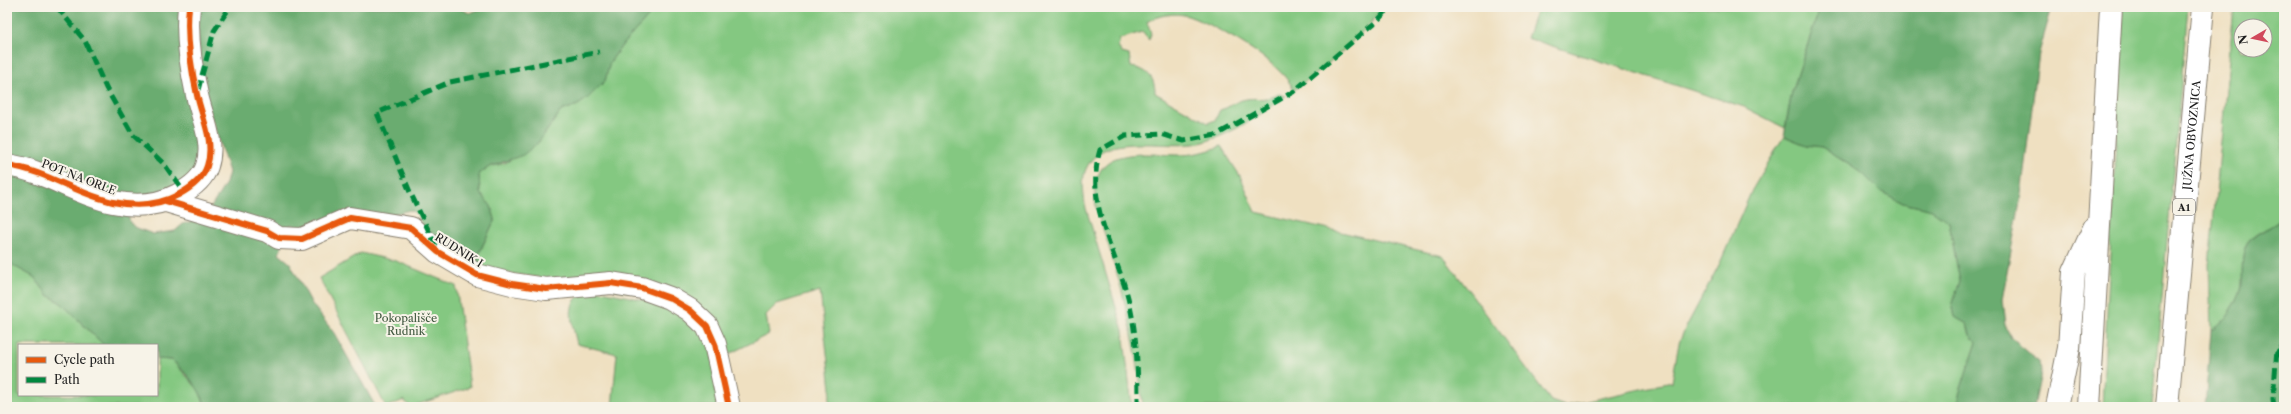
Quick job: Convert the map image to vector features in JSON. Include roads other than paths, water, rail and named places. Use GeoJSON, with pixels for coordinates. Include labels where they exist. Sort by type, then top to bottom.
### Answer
{"type":"FeatureCollection","features":[{"type":"Feature","properties":{"kind":"main road","name":"POT NA ORLE"},"geometry":{"type":"LineString","coordinates":[[7,165],[40,172],[111,202],[133,205],[148,205],[166,201],[198,181],[207,167],[210,147],[197,94],[190,46],[189,7]]}},
{"type":"Feature","properties":{"kind":"main road"},"geometry":{"type":"LineString","coordinates":[[2090,407],[2111,7]]}},
{"type":"Feature","properties":{"kind":"main road","name":"JUŽNA OBVOZNICA"},"geometry":{"type":"LineString","coordinates":[[2168,407],[2203,7]]}},
{"type":"Feature","properties":{"kind":"main road","name":"RUDNIK I"},"geometry":{"type":"LineString","coordinates":[[166,201],[267,231],[279,238],[302,239],[350,218],[411,228],[438,252],[477,275],[512,284],[546,289],[611,283],[642,288],[670,298],[690,310],[707,326],[715,344],[729,407]]}},
{"type":"Feature","properties":{"kind":"main road"},"geometry":{"type":"LineString","coordinates":[[2057,407],[2069,348],[2074,272],[2099,218]]}},
{"type":"Feature","properties":{"kind":"park label","name":"Pokopališče Rudnik"},"geometry":{"type":"Point","coordinates":[406,324]}}]}
